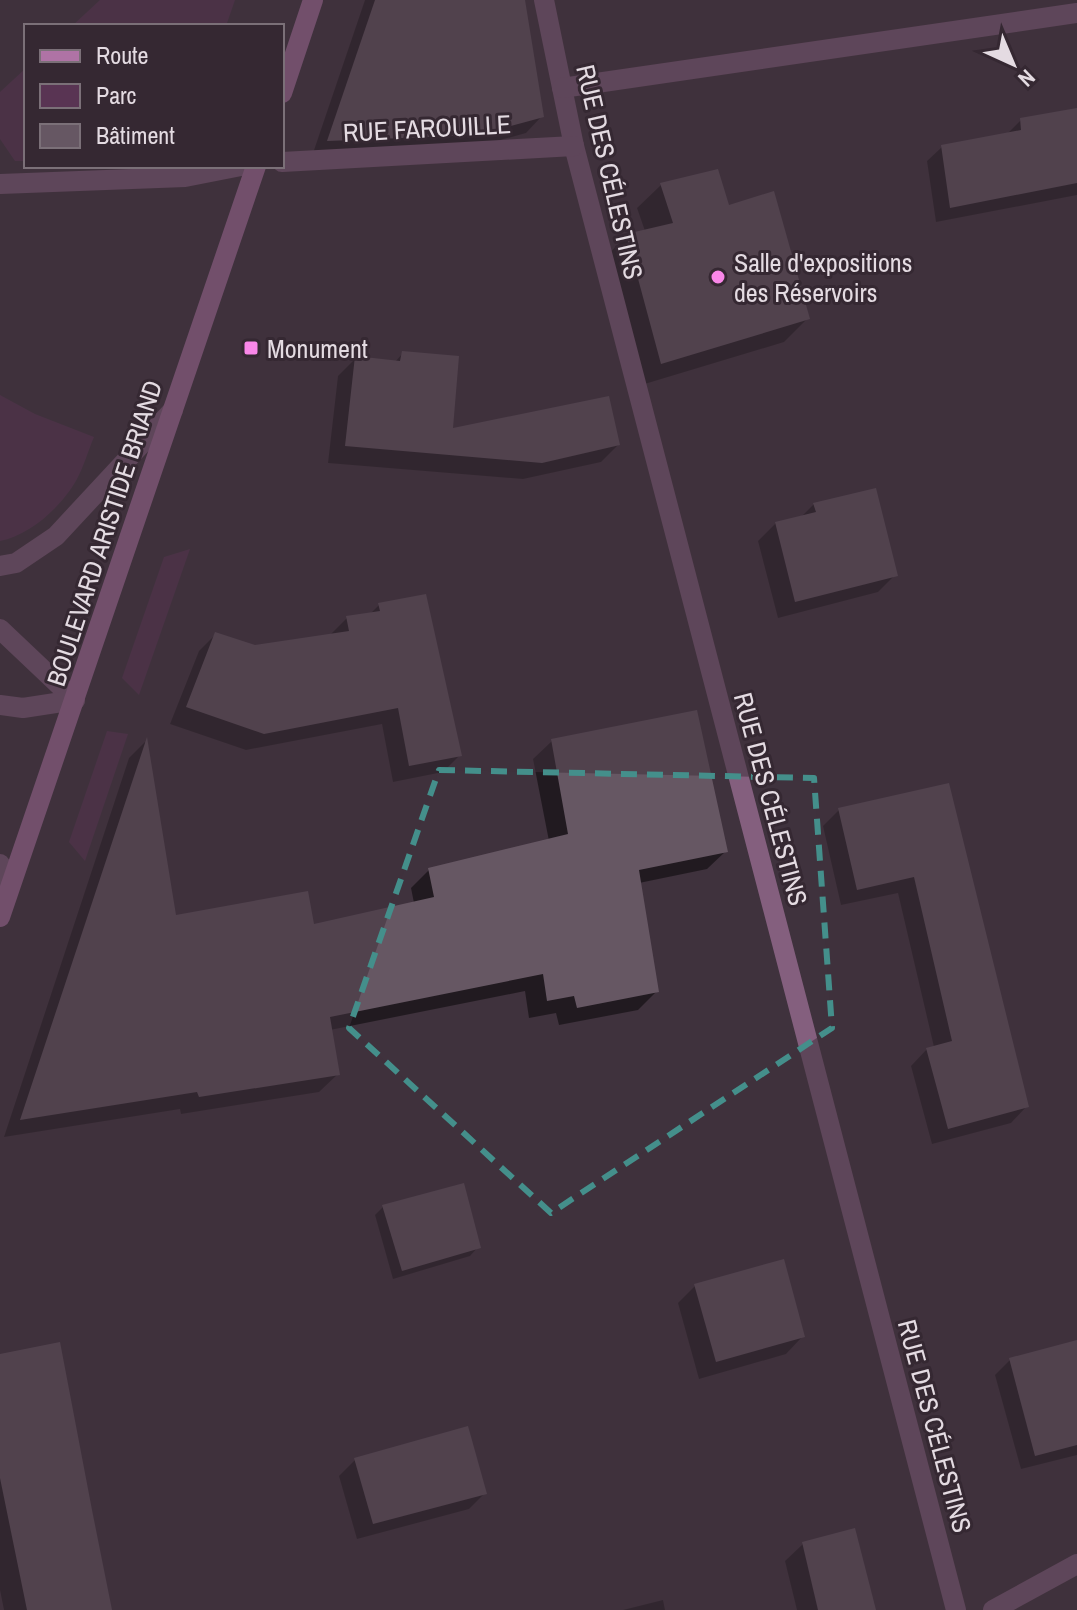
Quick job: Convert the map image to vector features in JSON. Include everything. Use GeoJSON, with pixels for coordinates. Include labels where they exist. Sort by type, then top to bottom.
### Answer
{"type":"FeatureCollection","features":[{"type":"Feature","properties":{"kind":"main road"},"geometry":{"type":"LineString","coordinates":[[284,87],[313,0]]}},
{"type":"Feature","properties":{"kind":"main road","name":"BOULEVARD ARISTIDE BRIAND"},"geometry":{"type":"LineString","coordinates":[[0,917],[255,168]]}},
{"type":"Feature","properties":{"kind":"street","name":"RUE DES CÉLESTINS"},"geometry":{"type":"LineString","coordinates":[[544,0],[574,146],[956,1610]]}},
{"type":"Feature","properties":{"kind":"street"},"geometry":{"type":"LineString","coordinates":[[562,88],[1077,13]]}},
{"type":"Feature","properties":{"kind":"street","name":"RUE FAROUILLE"},"geometry":{"type":"LineString","coordinates":[[284,162],[574,146]]}},
{"type":"Feature","properties":{"kind":"street"},"geometry":{"type":"LineString","coordinates":[[0,184],[185,177],[231,168]]}},
{"type":"Feature","properties":{"kind":"street"},"geometry":{"type":"LineString","coordinates":[[0,566],[16,563],[56,536],[173,410]]}},
{"type":"Feature","properties":{"kind":"street"},"geometry":{"type":"LineString","coordinates":[[0,629],[75,700]]}},
{"type":"Feature","properties":{"kind":"street"},"geometry":{"type":"LineString","coordinates":[[0,705],[23,708],[75,700]]}},
{"type":"Feature","properties":{"kind":"street"},"geometry":{"type":"LineString","coordinates":[[0,864],[10,884]]}},
{"type":"Feature","properties":{"kind":"street"},"geometry":{"type":"LineString","coordinates":[[993,1610],[1077,1564]]}},
{"type":"Feature","properties":{"kind":"highlighted area"},"geometry":{"type":"Polygon","coordinates":[[[439,770],[814,778],[832,1028],[551,1213],[349,1028],[439,770]]]}},
{"type":"Feature","properties":{"kind":"green space"},"geometry":{"type":"Polygon","coordinates":[[[100,0],[235,0],[227,24],[74,24],[100,0]]]}},
{"type":"Feature","properties":{"kind":"green space"},"geometry":{"type":"Polygon","coordinates":[[[24,70],[24,161],[15,161],[0,139],[0,92],[24,70]]]}},
{"type":"Feature","properties":{"kind":"green space"},"geometry":{"type":"Polygon","coordinates":[[[0,395],[35,414],[94,437],[79,474],[63,499],[34,526],[0,541],[0,395]]]}},
{"type":"Feature","properties":{"kind":"green space"},"geometry":{"type":"Polygon","coordinates":[[[190,549],[139,695],[122,678],[164,557],[190,549]]]}},
{"type":"Feature","properties":{"kind":"green space"},"geometry":{"type":"Polygon","coordinates":[[[107,731],[128,734],[85,861],[69,842],[107,731]]]}},
{"type":"Feature","properties":{"kind":"building"},"geometry":{"type":"Polygon","coordinates":[[[375,0],[525,0],[544,117],[478,135],[327,141],[375,0]]]}},
{"type":"Feature","properties":{"kind":"building"},"geometry":{"type":"Polygon","coordinates":[[[1077,108],[1077,183],[950,208],[941,145],[1021,130],[1020,118],[1077,108]]]}},
{"type":"Feature","properties":{"kind":"building","name":"Salle d'expositions des Réservoirs"},"geometry":{"type":"Polygon","coordinates":[[[718,169],[729,205],[774,191],[810,319],[661,364],[626,234],[673,223],[660,183],[718,169]]]}},
{"type":"Feature","properties":{"kind":"building"},"geometry":{"type":"Polygon","coordinates":[[[402,351],[459,356],[453,428],[609,396],[620,445],[542,463],[345,446],[355,356],[400,361],[402,351]]]}},
{"type":"Feature","properties":{"kind":"building"},"geometry":{"type":"Polygon","coordinates":[[[876,488],[898,576],[795,602],[775,522],[816,512],[813,503],[876,488]]]}},
{"type":"Feature","properties":{"kind":"building"},"geometry":{"type":"Polygon","coordinates":[[[426,594],[462,756],[409,766],[398,708],[264,734],[186,707],[215,632],[255,645],[349,631],[346,616],[380,611],[378,603],[426,594]]]}},
{"type":"Feature","properties":{"kind":"building"},"geometry":{"type":"Polygon","coordinates":[[[697,710],[728,852],[639,870],[659,992],[577,1008],[574,996],[547,1001],[543,974],[330,1017],[340,1075],[199,1097],[197,1092],[20,1120],[147,737],[176,915],[308,891],[314,924],[434,897],[428,868],[568,834],[551,739],[697,710]]]}},
{"type":"Feature","properties":{"kind":"building"},"geometry":{"type":"Polygon","coordinates":[[[949,783],[1029,1107],[948,1129],[926,1048],[952,1041],[914,877],[857,890],[838,808],[949,783]]]}},
{"type":"Feature","properties":{"kind":"building"},"geometry":{"type":"Polygon","coordinates":[[[464,1183],[481,1248],[402,1271],[382,1205],[464,1183]]]}},
{"type":"Feature","properties":{"kind":"building"},"geometry":{"type":"Polygon","coordinates":[[[784,1259],[805,1337],[716,1362],[694,1284],[784,1259]]]}},
{"type":"Feature","properties":{"kind":"building"},"geometry":{"type":"Polygon","coordinates":[[[1077,1340],[1077,1445],[1035,1456],[1009,1358],[1077,1340]]]}},
{"type":"Feature","properties":{"kind":"building"},"geometry":{"type":"Polygon","coordinates":[[[60,1342],[112,1610],[27,1610],[0,1478],[0,1354],[60,1342]]]}},
{"type":"Feature","properties":{"kind":"building"},"geometry":{"type":"Polygon","coordinates":[[[468,1426],[487,1494],[373,1524],[354,1458],[468,1426]]]}},
{"type":"Feature","properties":{"kind":"building"},"geometry":{"type":"Polygon","coordinates":[[[855,1528],[876,1610],[818,1610],[802,1542],[855,1528]]]}},
{"type":"Feature","properties":{"kind":"place","name":"Salle d'expositions des Réservoirs"},"geometry":{"type":"Point","coordinates":[718,277]}},
{"type":"Feature","properties":{"kind":"place","name":"Monument"},"geometry":{"type":"Point","coordinates":[251,348]}}]}
